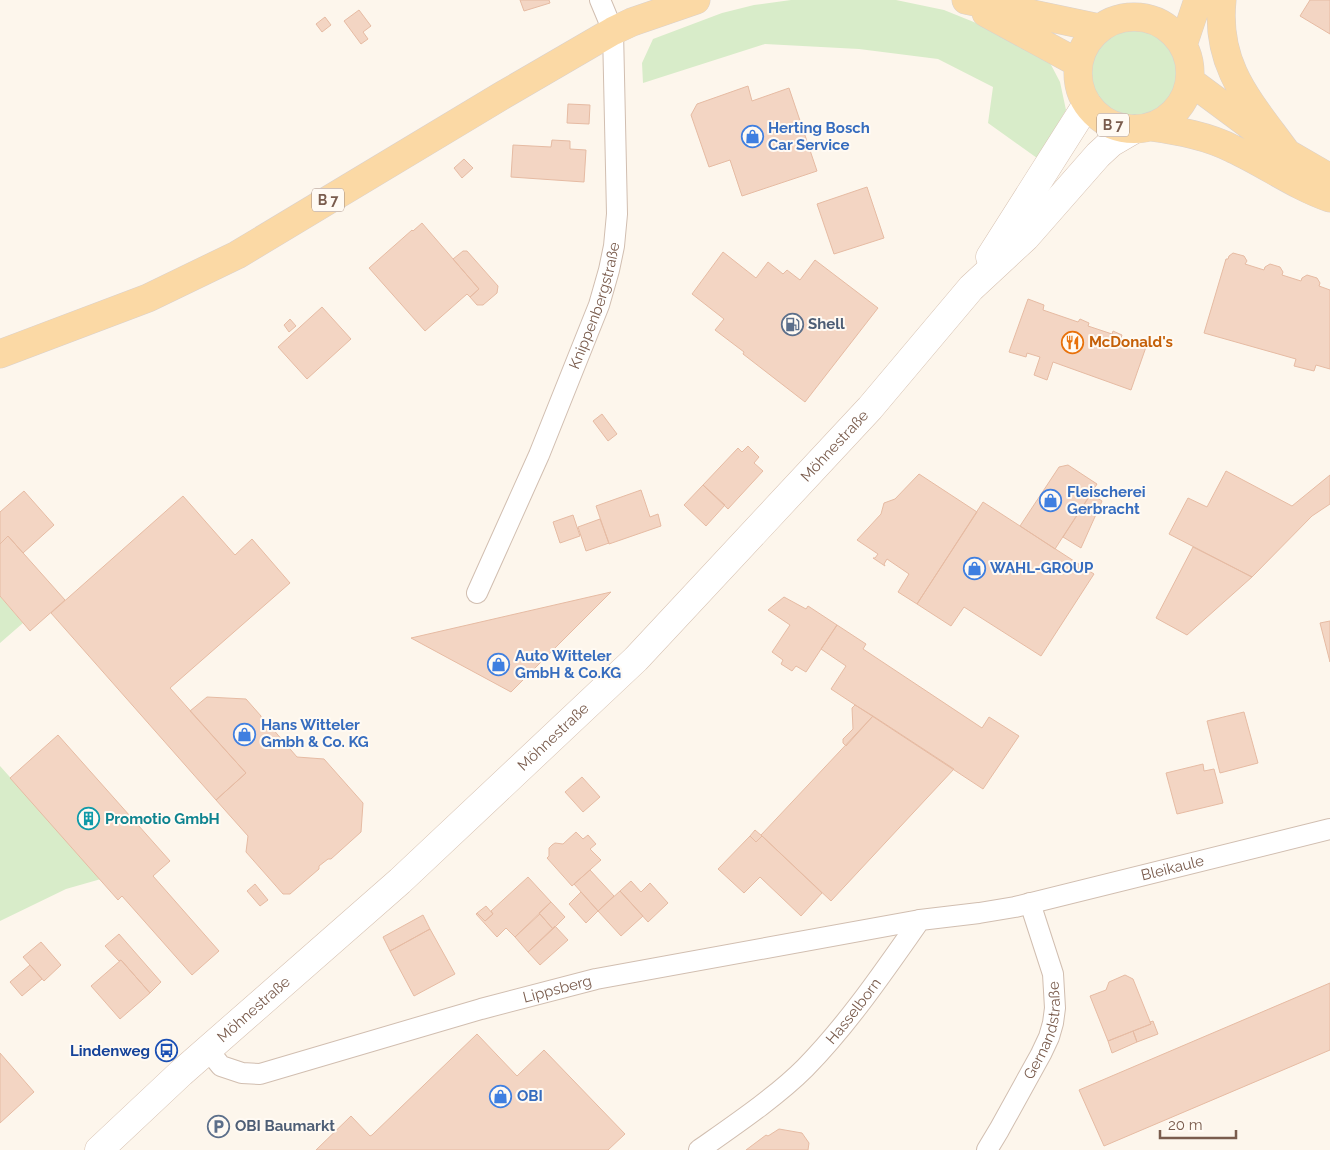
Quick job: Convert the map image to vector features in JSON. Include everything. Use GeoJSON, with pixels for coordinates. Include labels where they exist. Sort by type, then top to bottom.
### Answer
{"type":"FeatureCollection","features":[{"type":"Feature","properties":{"kind":"main road","name":"B 7"},"geometry":{"type":"LineString","coordinates":[[0,354],[148,298],[237,255],[613,31],[640,19],[696,0]]}},
{"type":"Feature","properties":{"kind":"main road"},"geometry":{"type":"LineString","coordinates":[[964,0],[1099,28]]}},
{"type":"Feature","properties":{"kind":"main road"},"geometry":{"type":"LineString","coordinates":[[964,0],[1078,63]]}},
{"type":"Feature","properties":{"kind":"main road"},"geometry":{"type":"LineString","coordinates":[[1183,45],[1198,0]]}},
{"type":"Feature","properties":{"kind":"main road"},"geometry":{"type":"LineString","coordinates":[[1222,0],[1222,36],[1227,60],[1248,98],[1287,152]]}},
{"type":"Feature","properties":{"kind":"main road","name":"B 7"},"geometry":{"type":"LineString","coordinates":[[1143,128],[1168,118],[1181,104],[1190,81],[1190,63],[1183,45],[1166,26],[1155,20],[1151,8],[1112,20],[1099,28],[1082,50],[1078,63],[1077,77],[1080,92],[1096,115],[1108,123],[1121,128],[1143,128],[1210,139],[1233,148],[1308,189],[1330,198]]}},
{"type":"Feature","properties":{"kind":"main road"},"geometry":{"type":"LineString","coordinates":[[1190,81],[1287,152],[1330,178]]}},
{"type":"Feature","properties":{"kind":"street","name":"Knippenbergstraße"},"geometry":{"type":"LineString","coordinates":[[477,593],[539,455],[599,304],[614,246],[617,214],[613,31],[600,0]]}},
{"type":"Feature","properties":{"kind":"street","name":"Möhnestraße"},"geometry":{"type":"LineString","coordinates":[[971,288],[1087,104]]}},
{"type":"Feature","properties":{"kind":"street","name":"Möhnestraße"},"geometry":{"type":"LineString","coordinates":[[99,1150],[208,1050],[400,881],[636,659],[870,408],[971,288],[1026,237],[1098,155],[1111,143],[1143,128]]}},
{"type":"Feature","properties":{"kind":"street","name":"Bleikaule"},"geometry":{"type":"LineString","coordinates":[[1023,905],[1330,829]]}},
{"type":"Feature","properties":{"kind":"street"},"geometry":{"type":"LineString","coordinates":[[920,920],[980,913],[1023,905]]}},
{"type":"Feature","properties":{"kind":"street","name":"Gernandstraße"},"geometry":{"type":"LineString","coordinates":[[987,1150],[1041,1054],[1053,1023],[1055,1008],[1053,974],[1023,905]]}},
{"type":"Feature","properties":{"kind":"street","name":"Lippsberg"},"geometry":{"type":"LineString","coordinates":[[208,1050],[221,1066],[242,1073],[260,1074],[481,1009],[596,980],[920,920]]}},
{"type":"Feature","properties":{"kind":"street","name":"Hasselborn"},"geometry":{"type":"LineString","coordinates":[[699,1150],[774,1093],[808,1064],[845,1024],[920,920]]}},
{"type":"Feature","properties":{"kind":"green space"},"geometry":{"type":"Polygon","coordinates":[[[791,0],[896,0],[944,10],[996,31],[1049,61],[1060,82],[1066,110],[1037,158],[988,123],[993,87],[938,59],[859,49],[765,44],[643,83],[642,63],[653,39],[722,13],[754,5],[791,0]]]}},
{"type":"Feature","properties":{"kind":"green space"},"geometry":{"type":"Polygon","coordinates":[[[1135,29],[1152,32],[1160,36],[1172,48],[1176,56],[1179,73],[1176,90],[1172,98],[1160,110],[1152,114],[1135,117],[1118,114],[1110,110],[1098,98],[1094,90],[1091,73],[1094,56],[1098,48],[1110,36],[1118,32],[1135,29]]]}},
{"type":"Feature","properties":{"kind":"green space"},"geometry":{"type":"Polygon","coordinates":[[[0,596],[23,623],[0,643],[0,596]]]}},
{"type":"Feature","properties":{"kind":"green space"},"geometry":{"type":"Polygon","coordinates":[[[0,766],[101,879],[66,889],[0,921],[0,766]]]}},
{"type":"Feature","properties":{"kind":"building"},"geometry":{"type":"Polygon","coordinates":[[[520,0],[549,0],[550,3],[524,11],[520,0]]]}},
{"type":"Feature","properties":{"kind":"building"},"geometry":{"type":"Polygon","coordinates":[[[1310,0],[1330,0],[1330,34],[1300,16],[1310,0]]]}},
{"type":"Feature","properties":{"kind":"building"},"geometry":{"type":"Polygon","coordinates":[[[359,10],[371,26],[363,32],[368,39],[361,44],[344,21],[359,10]]]}},
{"type":"Feature","properties":{"kind":"building"},"geometry":{"type":"Polygon","coordinates":[[[325,17],[331,25],[322,32],[316,24],[325,17]]]}},
{"type":"Feature","properties":{"kind":"building","name":"Herting Bosch Car Service"},"geometry":{"type":"Polygon","coordinates":[[[748,86],[752,101],[789,88],[817,171],[742,196],[730,160],[709,167],[691,115],[697,104],[748,86]]]}},
{"type":"Feature","properties":{"kind":"building"},"geometry":{"type":"Polygon","coordinates":[[[568,104],[590,105],[589,124],[567,123],[568,104]]]}},
{"type":"Feature","properties":{"kind":"building"},"geometry":{"type":"Polygon","coordinates":[[[552,140],[570,141],[570,149],[586,150],[584,182],[511,177],[513,145],[551,147],[552,140]]]}},
{"type":"Feature","properties":{"kind":"building"},"geometry":{"type":"Polygon","coordinates":[[[464,159],[473,168],[462,178],[454,168],[464,159]]]}},
{"type":"Feature","properties":{"kind":"building"},"geometry":{"type":"Polygon","coordinates":[[[867,187],[884,238],[834,254],[817,204],[867,187]]]}},
{"type":"Feature","properties":{"kind":"building"},"geometry":{"type":"Polygon","coordinates":[[[422,223],[479,289],[470,297],[467,294],[425,331],[369,268],[422,223]]]}},
{"type":"Feature","properties":{"kind":"building"},"geometry":{"type":"Polygon","coordinates":[[[463,251],[467,251],[498,286],[497,293],[483,305],[477,305],[470,297],[479,289],[453,259],[463,251]]]}},
{"type":"Feature","properties":{"kind":"building","name":"Shell"},"geometry":{"type":"Polygon","coordinates":[[[723,252],[756,278],[768,262],[783,274],[787,270],[800,280],[815,260],[878,308],[805,402],[715,330],[724,319],[692,294],[723,252]]]}},
{"type":"Feature","properties":{"kind":"building"},"geometry":{"type":"Polygon","coordinates":[[[1233,253],[1244,256],[1247,261],[1245,264],[1264,270],[1270,264],[1280,267],[1283,272],[1282,275],[1301,281],[1307,275],[1317,278],[1320,283],[1319,286],[1330,290],[1330,369],[1316,365],[1314,371],[1294,366],[1296,359],[1204,333],[1226,259],[1233,253]]]}},
{"type":"Feature","properties":{"kind":"building","name":"McDonald's"},"geometry":{"type":"Polygon","coordinates":[[[1028,299],[1044,305],[1043,310],[1078,322],[1080,319],[1089,323],[1088,326],[1112,334],[1113,331],[1122,335],[1121,338],[1146,347],[1131,390],[1053,362],[1047,380],[1034,375],[1040,357],[1027,353],[1026,357],[1009,352],[1028,299]]]}},
{"type":"Feature","properties":{"kind":"building"},"geometry":{"type":"Polygon","coordinates":[[[322,307],[351,339],[307,379],[278,347],[322,307]]]}},
{"type":"Feature","properties":{"kind":"building"},"geometry":{"type":"Polygon","coordinates":[[[290,319],[296,326],[289,332],[284,325],[290,319]]]}},
{"type":"Feature","properties":{"kind":"building"},"geometry":{"type":"Polygon","coordinates":[[[602,414],[617,434],[608,441],[593,421],[602,414]]]}},
{"type":"Feature","properties":{"kind":"building"},"geometry":{"type":"Polygon","coordinates":[[[748,446],[759,457],[754,463],[763,471],[728,509],[703,485],[738,448],[742,452],[748,446]]]}},
{"type":"Feature","properties":{"kind":"building"},"geometry":{"type":"Polygon","coordinates":[[[1068,465],[1097,484],[1055,549],[1020,526],[1059,467],[1068,465]]]}},
{"type":"Feature","properties":{"kind":"building"},"geometry":{"type":"Polygon","coordinates":[[[1226,471],[1292,506],[1330,475],[1330,504],[1312,516],[1252,577],[1169,534],[1188,498],[1207,507],[1226,471]]]}},
{"type":"Feature","properties":{"kind":"building"},"geometry":{"type":"Polygon","coordinates":[[[919,474],[977,512],[917,604],[898,592],[909,574],[887,559],[884,564],[885,566],[873,558],[878,554],[857,540],[881,514],[884,503],[895,499],[919,474]]]}},
{"type":"Feature","properties":{"kind":"building"},"geometry":{"type":"Polygon","coordinates":[[[703,485],[725,505],[706,526],[684,505],[703,485]]]}},
{"type":"Feature","properties":{"kind":"building"},"geometry":{"type":"Polygon","coordinates":[[[641,490],[650,517],[658,514],[661,526],[609,544],[596,506],[641,490]]]}},
{"type":"Feature","properties":{"kind":"building"},"geometry":{"type":"Polygon","coordinates":[[[24,491],[54,525],[23,553],[8,536],[0,544],[0,512],[24,491]]]}},
{"type":"Feature","properties":{"kind":"building"},"geometry":{"type":"Polygon","coordinates":[[[1091,494],[1102,501],[1081,548],[1063,537],[1091,494]]]}},
{"type":"Feature","properties":{"kind":"building"},"geometry":{"type":"Polygon","coordinates":[[[183,496],[235,555],[252,539],[290,583],[170,688],[246,773],[216,800],[51,613],[183,496]]]}},
{"type":"Feature","properties":{"kind":"building"},"geometry":{"type":"Polygon","coordinates":[[[983,502],[1094,574],[1041,656],[964,607],[951,626],[917,604],[983,502]]]}},
{"type":"Feature","properties":{"kind":"building"},"geometry":{"type":"Polygon","coordinates":[[[573,515],[580,536],[560,543],[553,522],[573,515]]]}},
{"type":"Feature","properties":{"kind":"building"},"geometry":{"type":"Polygon","coordinates":[[[600,519],[609,543],[586,551],[578,527],[600,519]]]}},
{"type":"Feature","properties":{"kind":"building"},"geometry":{"type":"Polygon","coordinates":[[[8,536],[65,600],[30,631],[0,596],[0,544],[8,536]]]}},
{"type":"Feature","properties":{"kind":"building"},"geometry":{"type":"Polygon","coordinates":[[[1193,547],[1252,577],[1187,635],[1156,618],[1193,547]]]}},
{"type":"Feature","properties":{"kind":"building","name":"Auto Witteler GmbH & Co.KG"},"geometry":{"type":"Polygon","coordinates":[[[611,592],[511,692],[411,638],[611,592]]]}},
{"type":"Feature","properties":{"kind":"building"},"geometry":{"type":"Polygon","coordinates":[[[784,597],[806,609],[808,606],[837,625],[806,672],[796,666],[792,671],[781,664],[783,660],[772,652],[790,625],[768,610],[784,597]]]}},
{"type":"Feature","properties":{"kind":"building"},"geometry":{"type":"Polygon","coordinates":[[[1330,621],[1330,662],[1320,623],[1330,621]]]}},
{"type":"Feature","properties":{"kind":"building"},"geometry":{"type":"Polygon","coordinates":[[[837,625],[866,644],[863,649],[982,728],[989,717],[1019,736],[983,789],[831,689],[846,666],[821,649],[837,625]]]}},
{"type":"Feature","properties":{"kind":"building"},"geometry":{"type":"Polygon","coordinates":[[[207,697],[246,699],[268,727],[271,727],[297,757],[324,759],[363,803],[361,832],[331,859],[328,859],[319,866],[319,869],[290,894],[283,894],[246,852],[248,836],[216,800],[246,773],[190,711],[207,697]]]}},
{"type":"Feature","properties":{"kind":"building"},"geometry":{"type":"Polygon","coordinates":[[[855,705],[873,716],[846,746],[843,743],[843,739],[853,729],[852,708],[855,705]]]}},
{"type":"Feature","properties":{"kind":"building"},"geometry":{"type":"Polygon","coordinates":[[[1244,712],[1258,763],[1220,773],[1207,721],[1244,712]]]}},
{"type":"Feature","properties":{"kind":"building"},"geometry":{"type":"Polygon","coordinates":[[[873,716],[954,769],[831,901],[761,835],[873,716]]]}},
{"type":"Feature","properties":{"kind":"building","name":"Promotio GmbH"},"geometry":{"type":"Polygon","coordinates":[[[58,735],[170,861],[153,876],[219,951],[192,975],[122,896],[118,900],[10,778],[58,735]]]}},
{"type":"Feature","properties":{"kind":"building"},"geometry":{"type":"Polygon","coordinates":[[[1203,764],[1204,771],[1214,769],[1223,803],[1177,814],[1166,773],[1203,764]]]}},
{"type":"Feature","properties":{"kind":"building"},"geometry":{"type":"Polygon","coordinates":[[[582,777],[600,797],[583,812],[565,792],[582,777]]]}},
{"type":"Feature","properties":{"kind":"building"},"geometry":{"type":"Polygon","coordinates":[[[755,830],[762,836],[756,842],[750,836],[755,830]]]}},
{"type":"Feature","properties":{"kind":"building"},"geometry":{"type":"Polygon","coordinates":[[[576,832],[583,839],[588,835],[596,844],[590,849],[601,860],[572,886],[547,858],[549,856],[549,848],[552,845],[555,843],[563,844],[576,832]]]}},
{"type":"Feature","properties":{"kind":"building"},"geometry":{"type":"Polygon","coordinates":[[[750,836],[756,842],[762,836],[822,893],[801,916],[760,877],[744,893],[718,869],[750,836]]]}},
{"type":"Feature","properties":{"kind":"building"},"geometry":{"type":"Polygon","coordinates":[[[590,870],[614,896],[598,911],[574,884],[590,870]]]}},
{"type":"Feature","properties":{"kind":"building"},"geometry":{"type":"Polygon","coordinates":[[[528,877],[551,902],[515,937],[506,928],[497,937],[476,914],[485,921],[493,914],[491,911],[528,877]]]}},
{"type":"Feature","properties":{"kind":"building"},"geometry":{"type":"Polygon","coordinates":[[[631,881],[641,892],[650,883],[668,903],[648,922],[620,891],[631,881]]]}},
{"type":"Feature","properties":{"kind":"building"},"geometry":{"type":"Polygon","coordinates":[[[255,884],[268,900],[260,906],[247,891],[255,884]]]}},
{"type":"Feature","properties":{"kind":"building"},"geometry":{"type":"Polygon","coordinates":[[[620,891],[643,916],[621,936],[598,911],[620,891]]]}},
{"type":"Feature","properties":{"kind":"building"},"geometry":{"type":"Polygon","coordinates":[[[581,892],[598,911],[586,923],[569,904],[581,892]]]}},
{"type":"Feature","properties":{"kind":"building"},"geometry":{"type":"Polygon","coordinates":[[[551,902],[565,917],[553,929],[539,913],[551,902]]]}},
{"type":"Feature","properties":{"kind":"building"},"geometry":{"type":"Polygon","coordinates":[[[486,906],[493,914],[485,921],[477,913],[486,906]]]}},
{"type":"Feature","properties":{"kind":"building"},"geometry":{"type":"Polygon","coordinates":[[[540,914],[553,929],[528,952],[515,937],[540,914]]]}},
{"type":"Feature","properties":{"kind":"building"},"geometry":{"type":"Polygon","coordinates":[[[423,915],[430,929],[390,951],[383,937],[423,915]]]}},
{"type":"Feature","properties":{"kind":"building"},"geometry":{"type":"Polygon","coordinates":[[[555,926],[568,940],[540,965],[528,952],[555,926]]]}},
{"type":"Feature","properties":{"kind":"building"},"geometry":{"type":"Polygon","coordinates":[[[430,929],[455,974],[414,996],[390,951],[430,929]]]}},
{"type":"Feature","properties":{"kind":"building"},"geometry":{"type":"Polygon","coordinates":[[[119,934],[161,982],[150,993],[121,960],[119,961],[105,946],[119,934]]]}},
{"type":"Feature","properties":{"kind":"building"},"geometry":{"type":"Polygon","coordinates":[[[41,942],[61,965],[44,981],[23,957],[41,942]]]}},
{"type":"Feature","properties":{"kind":"building"},"geometry":{"type":"Polygon","coordinates":[[[121,960],[150,993],[120,1019],[91,986],[121,960]]]}},
{"type":"Feature","properties":{"kind":"building"},"geometry":{"type":"Polygon","coordinates":[[[30,965],[42,979],[22,996],[10,982],[30,965]]]}},
{"type":"Feature","properties":{"kind":"building"},"geometry":{"type":"Polygon","coordinates":[[[1125,975],[1133,979],[1151,1024],[1108,1041],[1090,996],[1106,990],[1109,982],[1125,975]]]}},
{"type":"Feature","properties":{"kind":"building"},"geometry":{"type":"Polygon","coordinates":[[[1330,983],[1330,1050],[1104,1146],[1079,1090],[1330,983]]]}},
{"type":"Feature","properties":{"kind":"building"},"geometry":{"type":"Polygon","coordinates":[[[1153,1021],[1158,1034],[1137,1042],[1133,1031],[1151,1024],[1150,1022],[1153,1021]]]}},
{"type":"Feature","properties":{"kind":"building"},"geometry":{"type":"Polygon","coordinates":[[[1133,1031],[1137,1042],[1112,1053],[1108,1041],[1133,1031]]]}},
{"type":"Feature","properties":{"kind":"building","name":"OBI"},"geometry":{"type":"Polygon","coordinates":[[[477,1034],[517,1076],[544,1050],[625,1134],[608,1150],[316,1150],[351,1116],[370,1136],[372,1135],[477,1034]]]}},
{"type":"Feature","properties":{"kind":"building"},"geometry":{"type":"Polygon","coordinates":[[[0,1053],[34,1092],[0,1123],[0,1053]]]}},
{"type":"Feature","properties":{"kind":"building"},"geometry":{"type":"Polygon","coordinates":[[[779,1129],[802,1133],[809,1143],[808,1150],[746,1150],[766,1135],[768,1136],[779,1129]]]}},
{"type":"Feature","properties":{"kind":"place","name":"Herting Bosch Car Service"},"geometry":{"type":"Point","coordinates":[752,137]}},
{"type":"Feature","properties":{"kind":"place","name":"Shell"},"geometry":{"type":"Point","coordinates":[792,324]}},
{"type":"Feature","properties":{"kind":"place","name":"McDonald's"},"geometry":{"type":"Point","coordinates":[1073,342]}},
{"type":"Feature","properties":{"kind":"place","name":"Fleischerei Gerbracht"},"geometry":{"type":"Point","coordinates":[1051,501]}},
{"type":"Feature","properties":{"kind":"place","name":"WAHL-GROUP"},"geometry":{"type":"Point","coordinates":[974,568]}},
{"type":"Feature","properties":{"kind":"place","name":"Auto Witteler GmbH & Co.KG"},"geometry":{"type":"Point","coordinates":[499,665]}},
{"type":"Feature","properties":{"kind":"place","name":"Hans Witteler Gmbh & Co. KG"},"geometry":{"type":"Point","coordinates":[245,734]}},
{"type":"Feature","properties":{"kind":"place","name":"Promotio GmbH"},"geometry":{"type":"Point","coordinates":[89,819]}},
{"type":"Feature","properties":{"kind":"place","name":"Lindenweg"},"geometry":{"type":"Point","coordinates":[166,1051]}},
{"type":"Feature","properties":{"kind":"place","name":"OBI"},"geometry":{"type":"Point","coordinates":[501,1096]}},
{"type":"Feature","properties":{"kind":"place","name":"OBI Baumarkt"},"geometry":{"type":"Point","coordinates":[219,1126]}}]}
